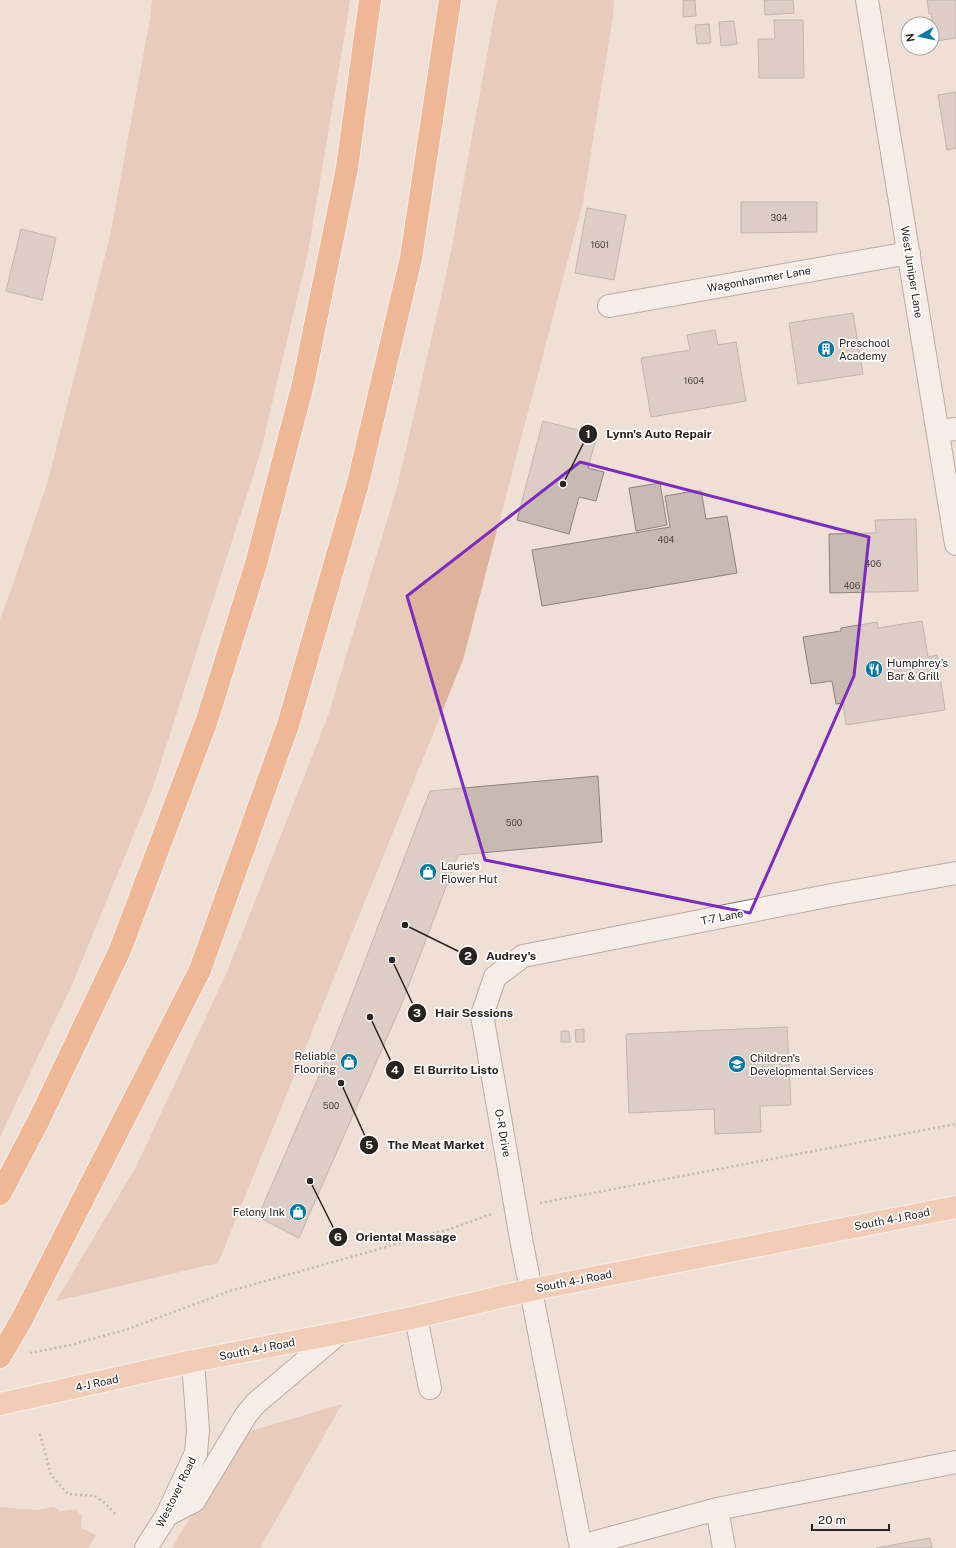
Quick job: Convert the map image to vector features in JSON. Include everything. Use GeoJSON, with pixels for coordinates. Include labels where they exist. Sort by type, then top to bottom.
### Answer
{"type":"FeatureCollection","features":[{"type":"Feature","properties":{"kind":"highway"},"geometry":{"type":"LineString","coordinates":[[0,1194],[39,1120],[120,950],[206,723],[256,564],[303,384],[347,168],[370,0]]}},
{"type":"Feature","properties":{"kind":"highway"},"geometry":{"type":"LineString","coordinates":[[0,1357],[22,1319],[200,970],[288,725],[358,483],[411,258],[450,0]]}},
{"type":"Feature","properties":{"kind":"main road","name":"South 4-J Road"},"geometry":{"type":"LineString","coordinates":[[193,1361],[416,1317],[530,1290],[956,1207]]}},
{"type":"Feature","properties":{"kind":"main road","name":"4-J Road"},"geometry":{"type":"LineString","coordinates":[[0,1404],[193,1361]]}},
{"type":"Feature","properties":{"kind":"street","name":"West Juniper Lane"},"geometry":{"type":"LineString","coordinates":[[867,0],[909,253],[947,430],[956,544]]}},
{"type":"Feature","properties":{"kind":"street","name":"Wagonhammer Lane"},"geometry":{"type":"LineString","coordinates":[[609,306],[909,253]]}},
{"type":"Feature","properties":{"kind":"street","name":"T-7 Lane"},"geometry":{"type":"LineString","coordinates":[[495,977],[523,956],[832,895],[956,873]]}},
{"type":"Feature","properties":{"kind":"street","name":"O-R Drive"},"geometry":{"type":"LineString","coordinates":[[495,977],[482,1016],[530,1290],[581,1547]]}},
{"type":"Feature","properties":{"kind":"street"},"geometry":{"type":"LineString","coordinates":[[416,1317],[430,1388]]}},
{"type":"Feature","properties":{"kind":"street"},"geometry":{"type":"LineString","coordinates":[[167,1515],[194,1501],[246,1415],[256,1403],[339,1333]]}},
{"type":"Feature","properties":{"kind":"street","name":"Westover Road"},"geometry":{"type":"LineString","coordinates":[[146,1548],[167,1515],[196,1453],[198,1430],[193,1361]]}},
{"type":"Feature","properties":{"kind":"street"},"geometry":{"type":"LineString","coordinates":[[581,1547],[717,1509],[956,1462]]}},
{"type":"Feature","properties":{"kind":"street"},"geometry":{"type":"LineString","coordinates":[[717,1509],[724,1548]]}},
{"type":"Feature","properties":{"kind":"path"},"geometry":{"type":"LineString","coordinates":[[540,1203],[956,1124]]}},
{"type":"Feature","properties":{"kind":"path"},"geometry":{"type":"LineString","coordinates":[[23,1354],[70,1345],[125,1330],[230,1291],[450,1229],[490,1214]]}},
{"type":"Feature","properties":{"kind":"path"},"geometry":{"type":"LineString","coordinates":[[40,1434],[51,1475],[68,1494],[96,1496],[117,1516]]}},
{"type":"Feature","properties":{"kind":"highlighted area"},"geometry":{"type":"Polygon","coordinates":[[[580,462],[869,537],[854,676],[750,913],[485,860],[407,596],[580,462]]]}},
{"type":"Feature","properties":{"kind":"shaded area"},"geometry":{"type":"Polygon","coordinates":[[[152,0],[350,0],[308,252],[260,454],[152,790],[74,980],[0,1137],[0,619],[48,481],[110,236],[150,19],[152,0]]]}},
{"type":"Feature","properties":{"kind":"shaded area"},"geometry":{"type":"Polygon","coordinates":[[[497,0],[614,0],[613,16],[583,202],[463,660],[218,1263],[56,1301],[136,1167],[227,972],[328,716],[398,484],[449,262],[497,0]]]}},
{"type":"Feature","properties":{"kind":"shaded area"},"geometry":{"type":"Polygon","coordinates":[[[342,1404],[260,1548],[172,1548],[240,1434],[342,1404]]]}},
{"type":"Feature","properties":{"kind":"shaded area"},"geometry":{"type":"Polygon","coordinates":[[[0,1507],[37,1510],[54,1507],[60,1511],[75,1509],[82,1516],[81,1528],[96,1535],[88,1548],[0,1548],[0,1507]]]}},
{"type":"Feature","properties":{"kind":"building"},"geometry":{"type":"Polygon","coordinates":[[[683,0],[695,0],[696,16],[683,17],[683,0]]]}},
{"type":"Feature","properties":{"kind":"building"},"geometry":{"type":"Polygon","coordinates":[[[764,0],[793,0],[794,13],[765,15],[764,0]]]}},
{"type":"Feature","properties":{"kind":"building"},"geometry":{"type":"Polygon","coordinates":[[[927,0],[956,0],[956,38],[940,40],[940,16],[932,16],[931,13],[929,14],[927,0]]]}},
{"type":"Feature","properties":{"kind":"building"},"geometry":{"type":"Polygon","coordinates":[[[774,20],[803,20],[804,78],[759,78],[758,39],[775,39],[774,20]]]}},
{"type":"Feature","properties":{"kind":"building"},"geometry":{"type":"Polygon","coordinates":[[[734,21],[737,44],[721,46],[719,22],[734,21]]]}},
{"type":"Feature","properties":{"kind":"building"},"geometry":{"type":"Polygon","coordinates":[[[709,24],[711,43],[697,44],[695,25],[709,24]]]}},
{"type":"Feature","properties":{"kind":"building"},"geometry":{"type":"Polygon","coordinates":[[[956,92],[956,148],[947,150],[938,95],[956,92]]]}},
{"type":"Feature","properties":{"kind":"building"},"geometry":{"type":"Polygon","coordinates":[[[741,202],[817,202],[817,232],[741,233],[741,202]]]}},
{"type":"Feature","properties":{"kind":"building"},"geometry":{"type":"Polygon","coordinates":[[[587,208],[626,215],[614,280],[575,273],[587,208]]]}},
{"type":"Feature","properties":{"kind":"building"},"geometry":{"type":"Polygon","coordinates":[[[21,229],[56,238],[42,300],[6,291],[21,229]]]}},
{"type":"Feature","properties":{"kind":"building","name":"Preschool Academy"},"geometry":{"type":"Polygon","coordinates":[[[853,313],[863,374],[798,384],[789,323],[853,313]]]}},
{"type":"Feature","properties":{"kind":"building"},"geometry":{"type":"Polygon","coordinates":[[[715,330],[718,345],[736,342],[746,401],[651,417],[641,358],[690,350],[687,335],[715,330]]]}},
{"type":"Feature","properties":{"kind":"building"},"geometry":{"type":"Polygon","coordinates":[[[543,421],[597,435],[588,468],[604,472],[596,501],[579,497],[569,534],[517,520],[543,421]]]}},
{"type":"Feature","properties":{"kind":"building"},"geometry":{"type":"Polygon","coordinates":[[[660,483],[667,525],[636,531],[629,488],[660,483]]]}},
{"type":"Feature","properties":{"kind":"building"},"geometry":{"type":"Polygon","coordinates":[[[701,490],[706,519],[727,516],[737,573],[542,606],[532,550],[670,527],[665,496],[701,490]]]}},
{"type":"Feature","properties":{"kind":"building"},"geometry":{"type":"Polygon","coordinates":[[[916,519],[918,591],[830,593],[829,534],[876,533],[875,520],[916,519]]]}},
{"type":"Feature","properties":{"kind":"building","name":"Humphrey's Bar & Grill"},"geometry":{"type":"Polygon","coordinates":[[[922,621],[928,657],[937,655],[945,710],[846,725],[843,703],[836,704],[832,681],[811,684],[803,637],[841,631],[841,628],[877,622],[878,628],[922,621]]]}},
{"type":"Feature","properties":{"kind":"building"},"geometry":{"type":"Polygon","coordinates":[[[598,776],[602,842],[458,855],[400,1008],[299,1238],[258,1217],[335,1039],[430,791],[598,776]]]}},
{"type":"Feature","properties":{"kind":"building"},"geometry":{"type":"Polygon","coordinates":[[[787,1027],[791,1105],[760,1106],[761,1132],[715,1134],[714,1109],[629,1113],[626,1034],[787,1027]]]}},
{"type":"Feature","properties":{"kind":"building"},"geometry":{"type":"Polygon","coordinates":[[[584,1029],[584,1042],[576,1042],[575,1030],[584,1029]]]}},
{"type":"Feature","properties":{"kind":"building"},"geometry":{"type":"Polygon","coordinates":[[[561,1031],[569,1031],[570,1042],[561,1042],[561,1031]]]}},
{"type":"Feature","properties":{"kind":"building"},"geometry":{"type":"Polygon","coordinates":[[[930,1538],[932,1548],[876,1548],[930,1538]]]}},
{"type":"Feature","properties":{"kind":"place","name":"Preschool Academy"},"geometry":{"type":"Point","coordinates":[826,349]}},
{"type":"Feature","properties":{"kind":"place","name":"Lynn's Auto Repair"},"geometry":{"type":"Point","coordinates":[563,484]}},
{"type":"Feature","properties":{"kind":"place","name":"Humphrey's Bar & Grill"},"geometry":{"type":"Point","coordinates":[874,669]}},
{"type":"Feature","properties":{"kind":"place","name":"Laurie's Flower Hut"},"geometry":{"type":"Point","coordinates":[428,872]}},
{"type":"Feature","properties":{"kind":"place","name":"Audrey's"},"geometry":{"type":"Point","coordinates":[405,925]}},
{"type":"Feature","properties":{"kind":"place","name":"Hair Sessions"},"geometry":{"type":"Point","coordinates":[392,960]}},
{"type":"Feature","properties":{"kind":"place","name":"El Burrito Listo"},"geometry":{"type":"Point","coordinates":[370,1017]}},
{"type":"Feature","properties":{"kind":"place","name":"Reliable Flooring"},"geometry":{"type":"Point","coordinates":[349,1062]}},
{"type":"Feature","properties":{"kind":"place","name":"Children's Developmental Services"},"geometry":{"type":"Point","coordinates":[737,1064]}},
{"type":"Feature","properties":{"kind":"place","name":"The Meat Market"},"geometry":{"type":"Point","coordinates":[341,1083]}},
{"type":"Feature","properties":{"kind":"place","name":"Oriental Massage"},"geometry":{"type":"Point","coordinates":[310,1181]}},
{"type":"Feature","properties":{"kind":"place","name":"Felony Ink"},"geometry":{"type":"Point","coordinates":[298,1212]}}]}
